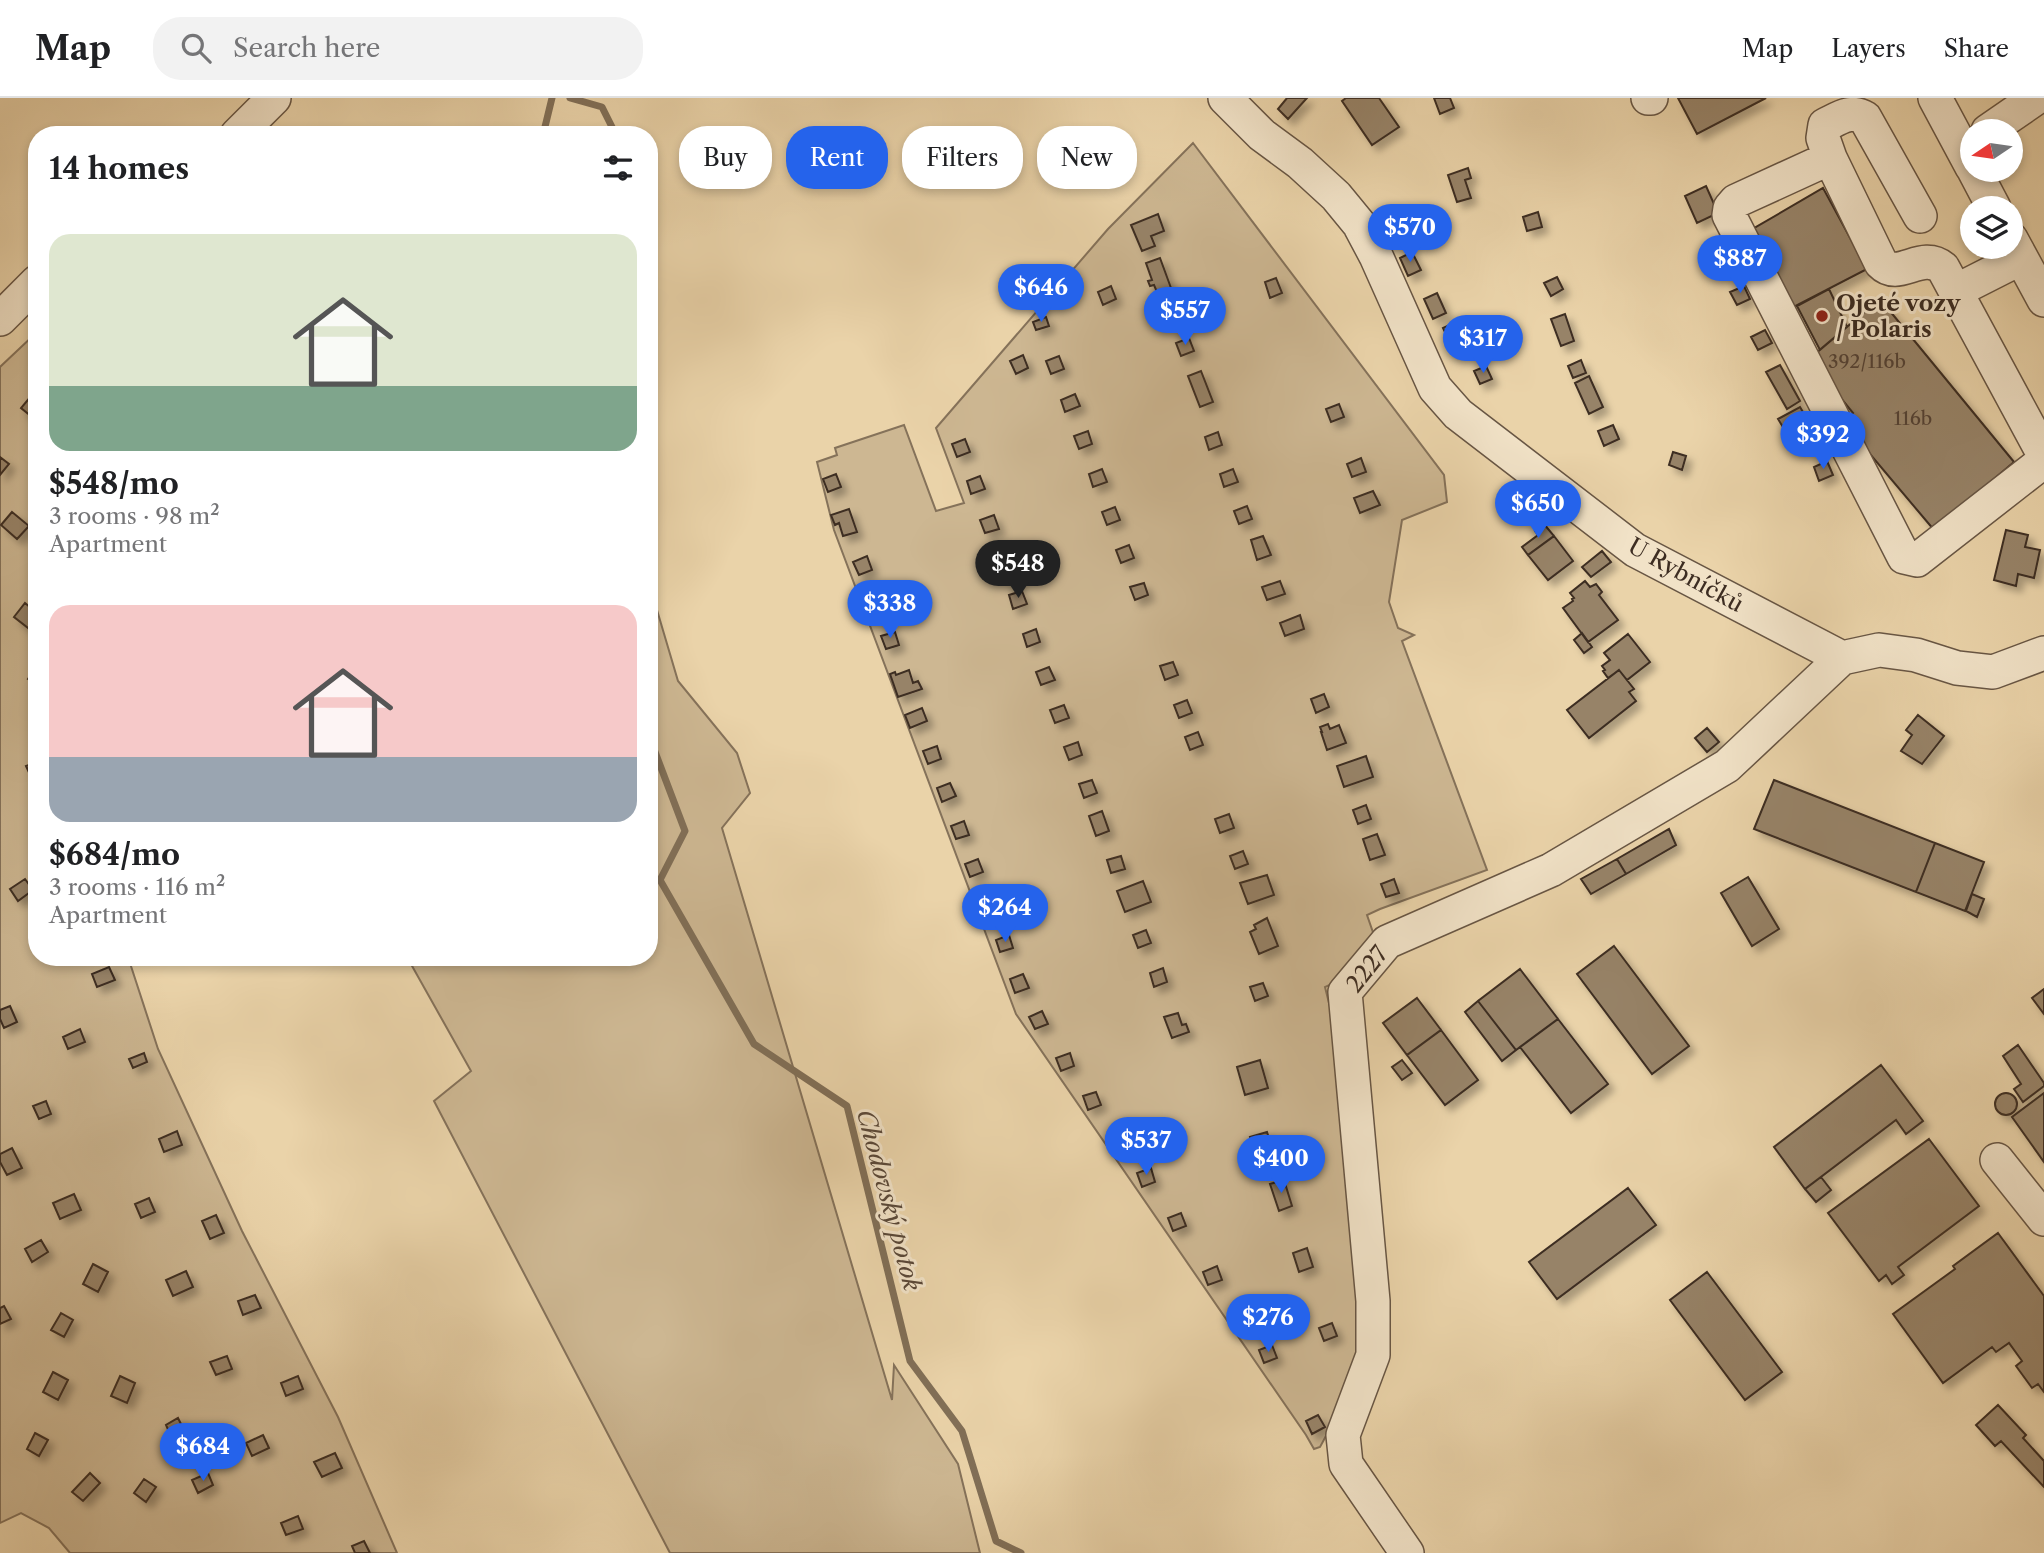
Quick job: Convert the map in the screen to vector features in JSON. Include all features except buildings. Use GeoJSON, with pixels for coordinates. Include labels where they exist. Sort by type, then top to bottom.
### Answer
{"type":"FeatureCollection","features":[{"type":"Feature","properties":{"kind":"street","name":"U Rybníčků"},"geometry":{"type":"LineString","coordinates":[[1225,98],[1262,135],[1300,163],[1336,196],[1359,224],[1435,388],[1458,414],[1635,550],[1842,659]]}},
{"type":"Feature","properties":{"kind":"street"},"geometry":{"type":"LineString","coordinates":[[1935,98],[1960,133]]}},
{"type":"Feature","properties":{"kind":"street"},"geometry":{"type":"LineString","coordinates":[[2012,119],[2036,98]]}},
{"type":"Feature","properties":{"kind":"street"},"geometry":{"type":"LineString","coordinates":[[246,126],[269,104]]}},
{"type":"Feature","properties":{"kind":"street"},"geometry":{"type":"LineString","coordinates":[[1830,158],[1736,201],[1730,208],[1729,215],[1904,557],[1917,560],[2044,461],[2041,449],[1943,268],[1936,262],[1926,261],[1893,271],[1887,270],[1881,263],[1830,158],[1823,138],[1825,125],[1851,113],[1865,118],[1920,216]]}},
{"type":"Feature","properties":{"kind":"street"},"geometry":{"type":"LineString","coordinates":[[1955,291],[2001,259]]}},
{"type":"Feature","properties":{"kind":"street"},"geometry":{"type":"LineString","coordinates":[[2021,259],[2044,300]]}},
{"type":"Feature","properties":{"kind":"street"},"geometry":{"type":"LineString","coordinates":[[0,319],[28,291]]}},
{"type":"Feature","properties":{"kind":"street"},"geometry":{"type":"LineString","coordinates":[[1842,659],[1879,650],[1916,655],[1956,668],[1993,672],[2044,653]]}},
{"type":"Feature","properties":{"kind":"street","name":"2227"},"geometry":{"type":"LineString","coordinates":[[1407,1553],[1346,1464],[1343,1435],[1373,1355],[1373,1301],[1345,992],[1387,942],[1551,870],[1727,766],[1842,659]]}},
{"type":"Feature","properties":{"kind":"street"},"geometry":{"type":"LineString","coordinates":[[1997,1160],[2044,1219]]}},
{"type":"Feature","properties":{"kind":"shaded area"},"geometry":{"type":"Polygon","coordinates":[[[1193,143],[1444,475],[1447,502],[1402,520],[1389,602],[1398,628],[1414,635],[1402,641],[1487,870],[1367,915],[1376,941],[1334,983],[1325,987],[1330,1007],[1367,1325],[1333,1423],[1320,1447],[1314,1449],[1016,1014],[834,530],[817,462],[837,455],[835,448],[904,425],[936,511],[964,503],[936,428],[1108,229],[1193,143]]]}},
{"type":"Feature","properties":{"kind":"shaded area"},"geometry":{"type":"Polygon","coordinates":[[[28,341],[28,966],[131,966],[158,1049],[242,1231],[338,1417],[397,1553],[70,1553],[49,1528],[21,1513],[0,1523],[0,367],[28,341]]]}},
{"type":"Feature","properties":{"kind":"shaded area"},"geometry":{"type":"Polygon","coordinates":[[[658,613],[678,681],[737,753],[750,793],[722,828],[892,1400],[894,1365],[958,1464],[980,1553],[670,1553],[434,1101],[471,1071],[412,966],[658,966],[658,613]]]}},
{"type":"Feature","properties":{"kind":"waterway"},"geometry":{"type":"LineString","coordinates":[[545,126],[552,98]]}},
{"type":"Feature","properties":{"kind":"waterway","name":"Chodovský potok"},"geometry":{"type":"LineString","coordinates":[[570,98],[602,107],[612,126]]}},
{"type":"Feature","properties":{"kind":"waterway","name":"Chodovský potok"},"geometry":{"type":"LineString","coordinates":[[658,760],[685,831],[660,880],[754,1044],[847,1106],[910,1361],[962,1431],[996,1541],[1021,1553]]}},
{"type":"Feature","properties":{"kind":"place","name":"Ojeté vozy / Polaris"},"geometry":{"type":"Point","coordinates":[1822,316]}}]}
